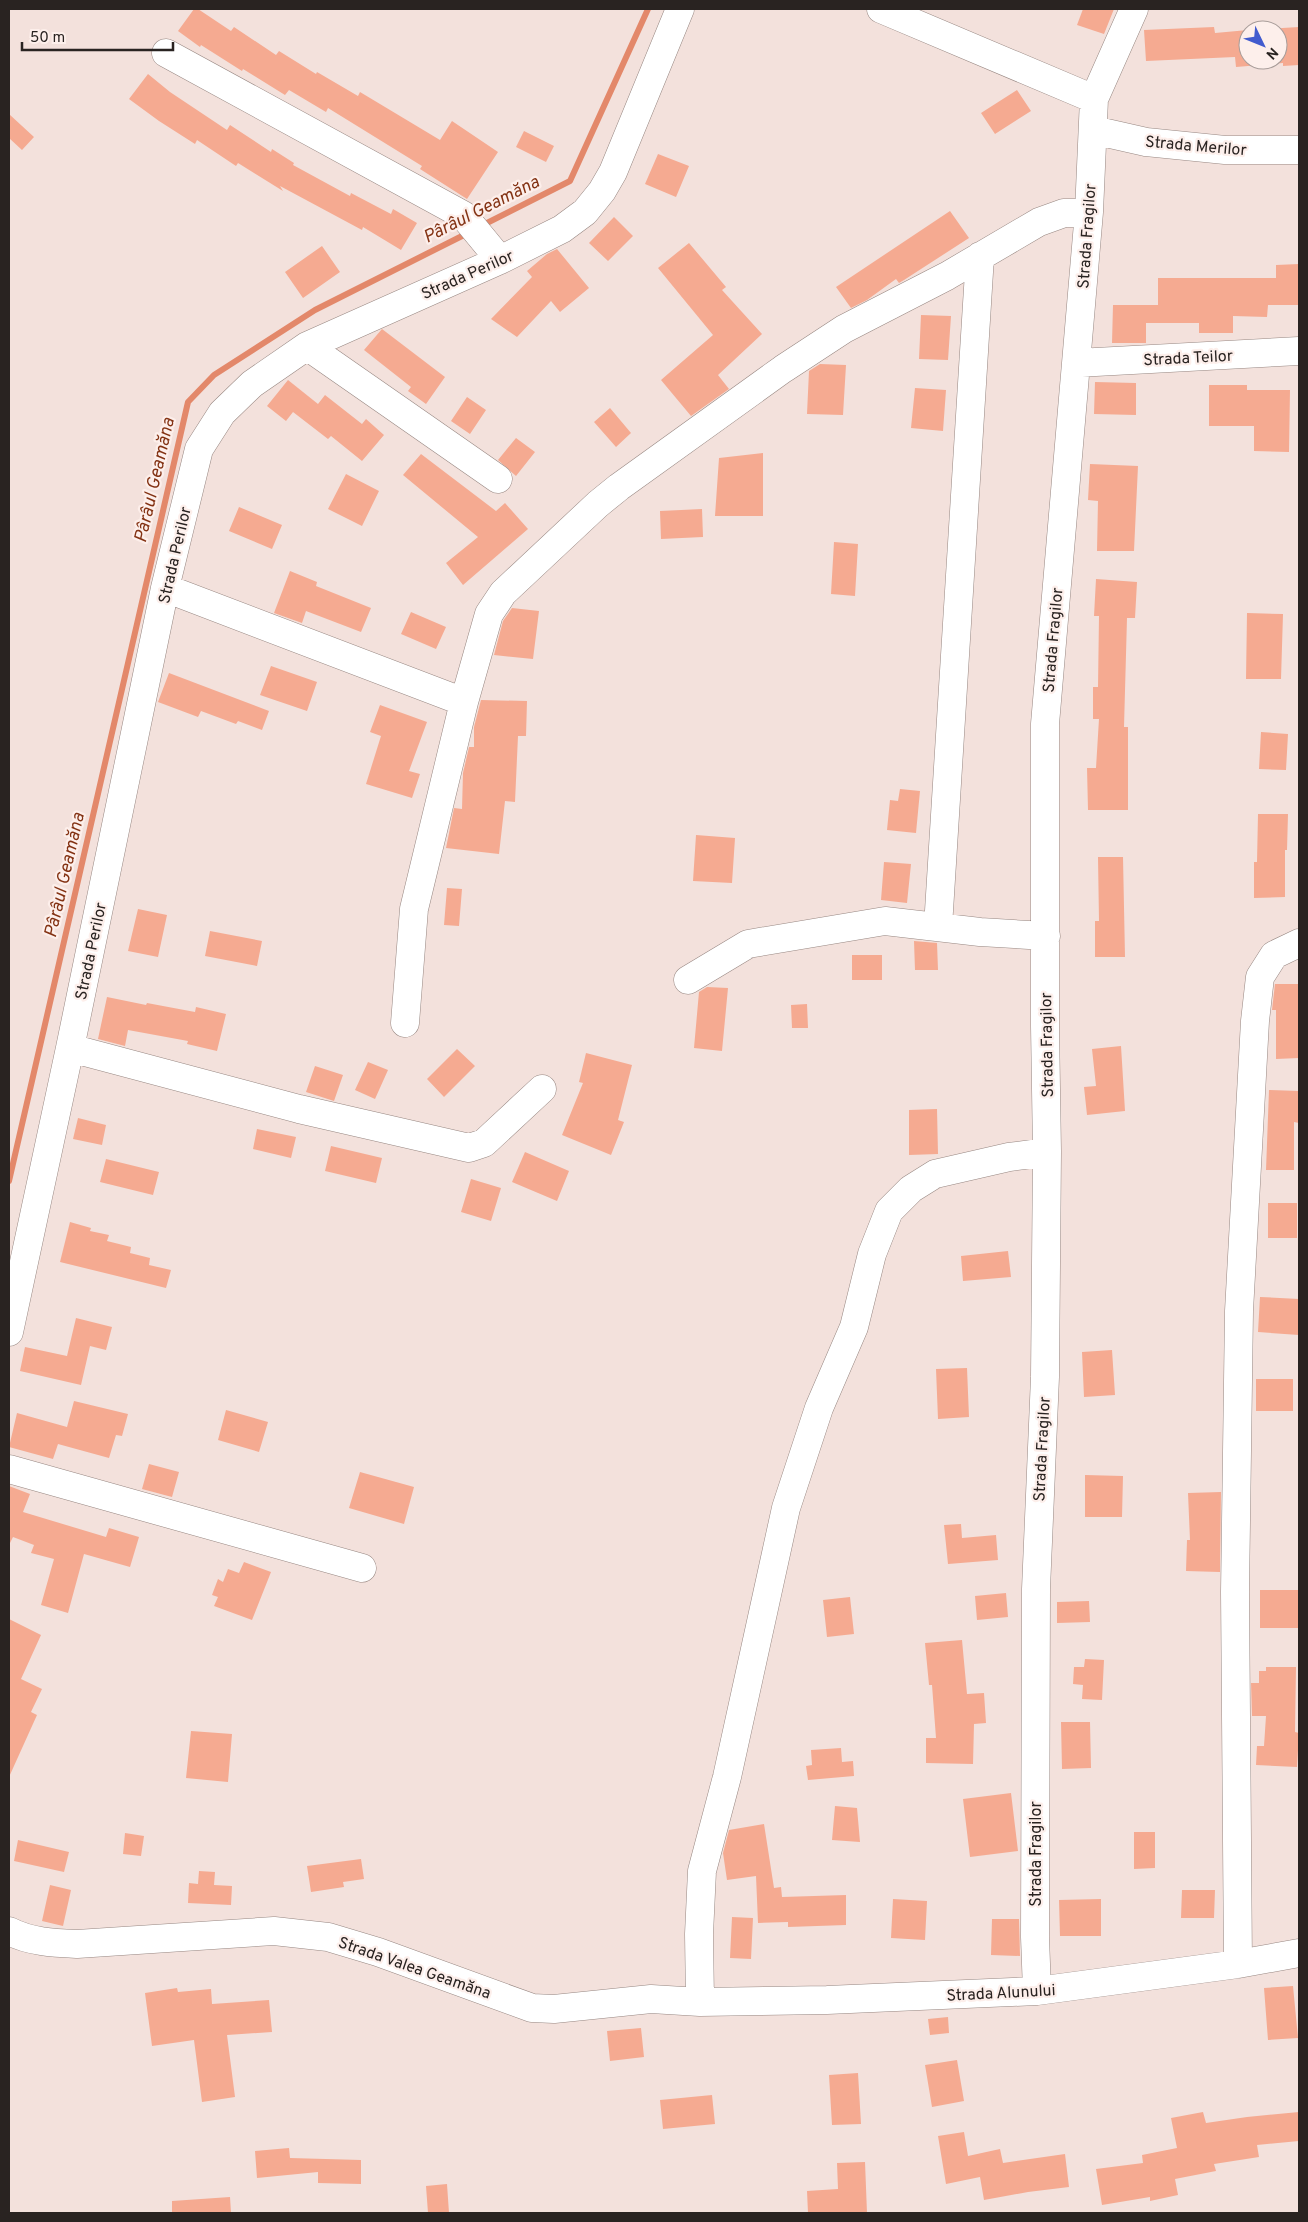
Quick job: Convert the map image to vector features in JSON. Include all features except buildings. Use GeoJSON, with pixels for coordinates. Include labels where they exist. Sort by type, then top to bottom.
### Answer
{"type":"FeatureCollection","features":[{"type":"Feature","properties":{"kind":"street","name":"Strada Perilor"},"geometry":{"type":"LineString","coordinates":[[9,1332],[165,588],[199,449],[222,413],[252,384],[307,346],[500,260],[562,229],[585,212],[602,191],[613,172],[680,9]]}},
{"type":"Feature","properties":{"kind":"street"},"geometry":{"type":"LineString","coordinates":[[881,9],[1094,99],[1134,9]]}},
{"type":"Feature","properties":{"kind":"street"},"geometry":{"type":"LineString","coordinates":[[166,53],[463,215],[500,260]]}},
{"type":"Feature","properties":{"kind":"street","name":"Strada Fragilor"},"geometry":{"type":"LineString","coordinates":[[1037,1991],[1035,1937],[1036,1589],[1045,1378],[1047,1152],[1046,724],[1089,212],[1094,99]]}},
{"type":"Feature","properties":{"kind":"street","name":"Strada Merilor"},"geometry":{"type":"LineString","coordinates":[[1093,130],[1146,142],[1225,150],[1299,150]]}},
{"type":"Feature","properties":{"kind":"street"},"geometry":{"type":"LineString","coordinates":[[405,1023],[414,910],[464,702],[488,614],[495,602],[598,504],[783,369],[844,329],[1039,222],[1064,213],[1089,212]]}},
{"type":"Feature","properties":{"kind":"street"},"geometry":{"type":"LineString","coordinates":[[938,927],[980,256]]}},
{"type":"Feature","properties":{"kind":"street"},"geometry":{"type":"LineString","coordinates":[[307,346],[498,479]]}},
{"type":"Feature","properties":{"kind":"street","name":"Strada Teilor"},"geometry":{"type":"LineString","coordinates":[[1077,363],[1299,351]]}},
{"type":"Feature","properties":{"kind":"street"},"geometry":{"type":"LineString","coordinates":[[165,588],[464,702]]}},
{"type":"Feature","properties":{"kind":"street"},"geometry":{"type":"LineString","coordinates":[[688,980],[748,944],[885,921],[1046,936]]}},
{"type":"Feature","properties":{"kind":"street"},"geometry":{"type":"LineString","coordinates":[[1238,1964],[1235,1592],[1238,1330],[1255,1021],[1260,977],[1274,955],[1299,943]]}},
{"type":"Feature","properties":{"kind":"street"},"geometry":{"type":"LineString","coordinates":[[70,1048],[299,1109],[469,1148],[484,1143],[542,1089]]}},
{"type":"Feature","properties":{"kind":"street"},"geometry":{"type":"LineString","coordinates":[[700,2002],[699,1934],[702,1871],[727,1777],[786,1508],[819,1408],[854,1327],[872,1254],[889,1211],[910,1189],[935,1174],[1009,1157],[1047,1152]]}},
{"type":"Feature","properties":{"kind":"street"},"geometry":{"type":"LineString","coordinates":[[9,1469],[362,1568]]}},
{"type":"Feature","properties":{"kind":"street","name":"Strada Valea Geamăna"},"geometry":{"type":"LineString","coordinates":[[9,1931],[19,1936],[51,1943],[77,1944],[274,1931],[328,1937],[378,1952],[532,2008],[554,2009],[651,1999],[700,2002]]}},
{"type":"Feature","properties":{"kind":"street","name":"Strada Alunului"},"geometry":{"type":"LineString","coordinates":[[700,2002],[827,2000],[1037,1991],[1299,1954]]}},
{"type":"Feature","properties":{"kind":"waterway","name":"Pârâul Geamăna"},"geometry":{"type":"LineString","coordinates":[[481,226],[570,181],[648,9]]}},
{"type":"Feature","properties":{"kind":"waterway","name":"Pârâul Geamăna"},"geometry":{"type":"LineString","coordinates":[[9,1181],[188,402],[214,375],[315,310],[468,233]]}}]}
